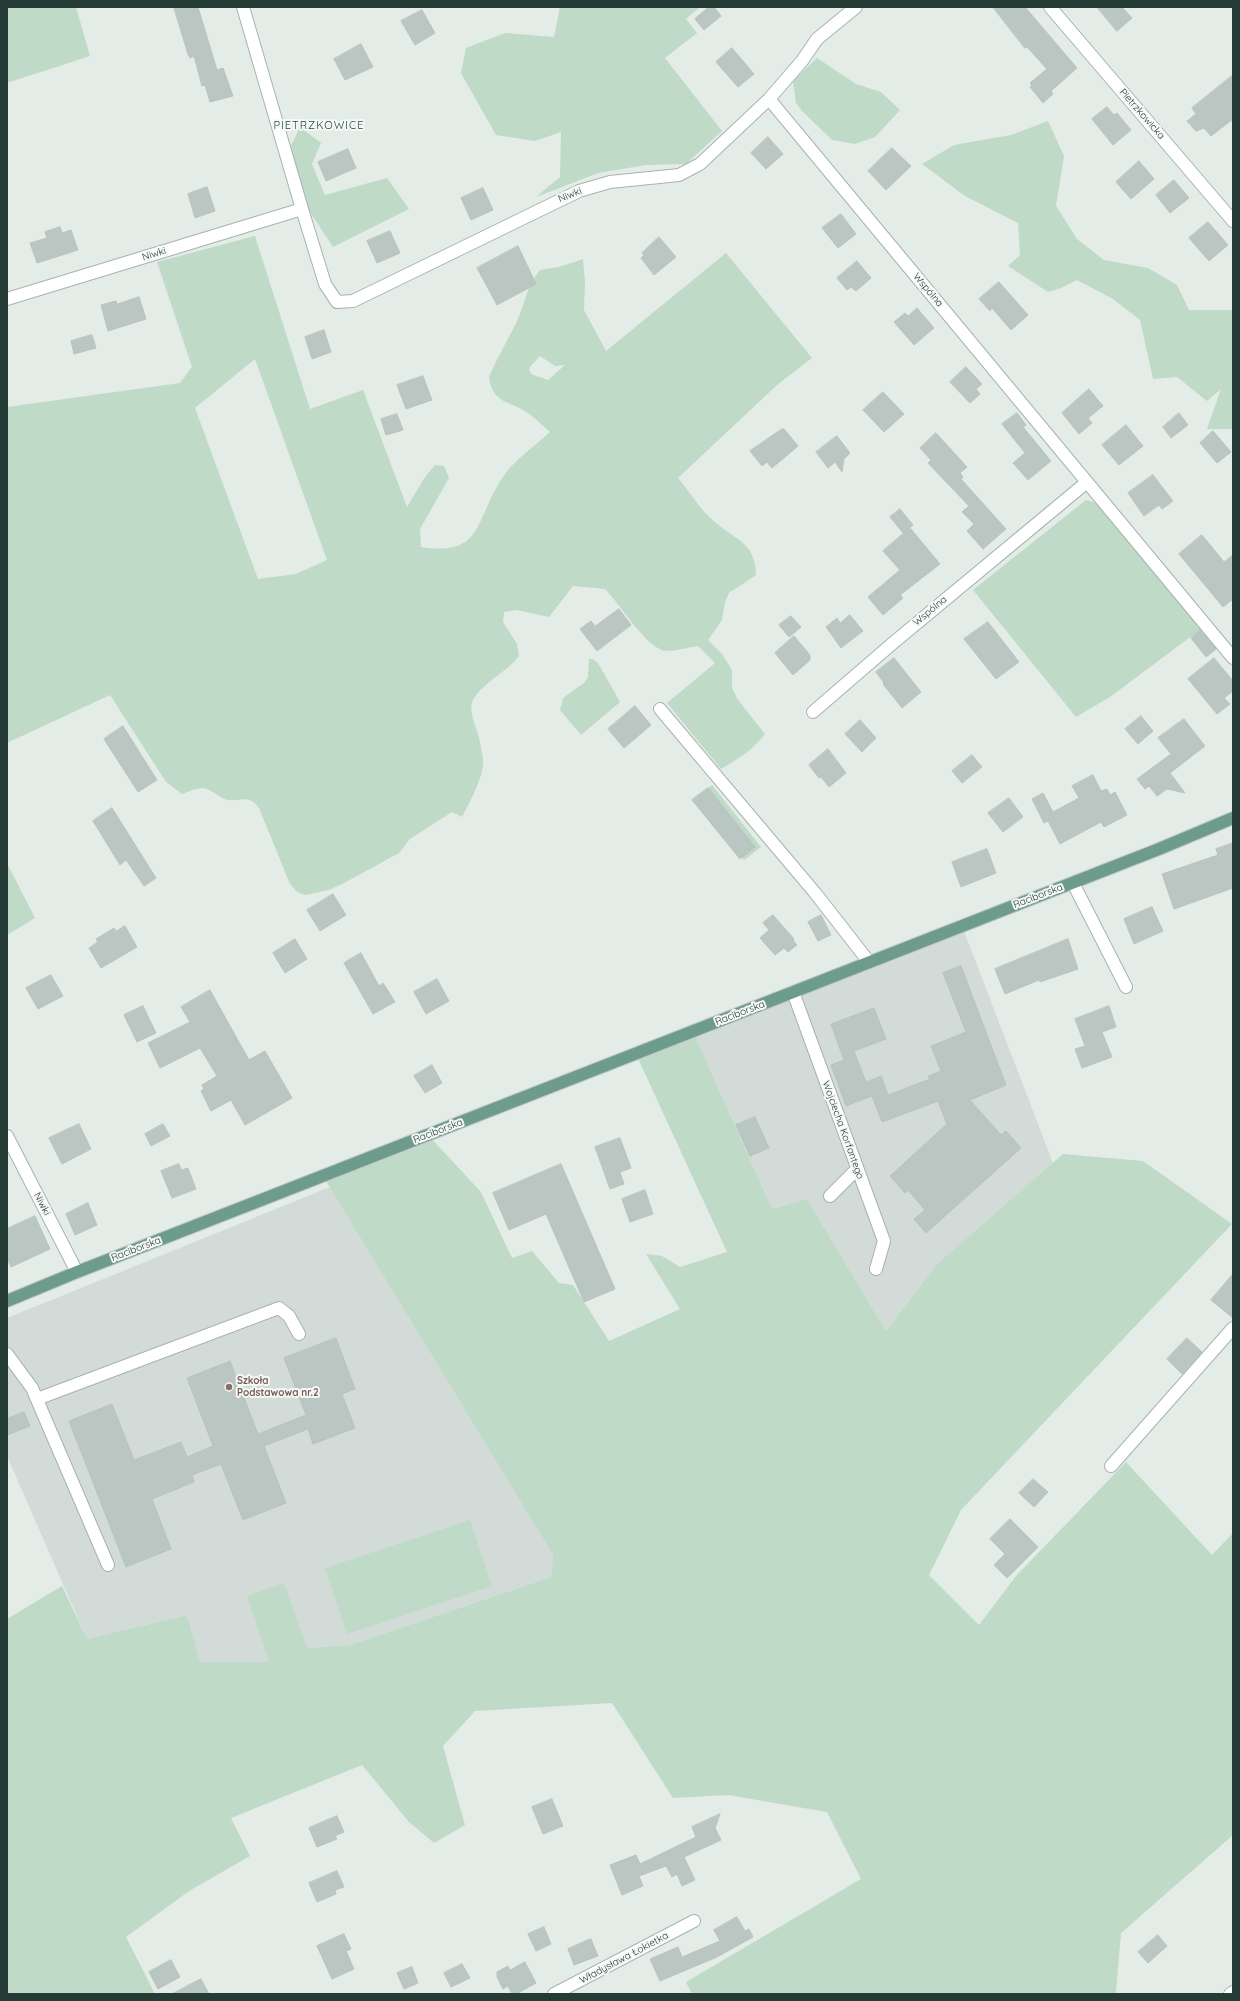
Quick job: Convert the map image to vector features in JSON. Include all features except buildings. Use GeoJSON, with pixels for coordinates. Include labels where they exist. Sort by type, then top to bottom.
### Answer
{"type":"FeatureCollection","features":[{"type":"Feature","properties":{"kind":"main road","name":"Raciborska"},"geometry":{"type":"LineString","coordinates":[[7,1301],[77,1272],[1073,883],[1233,818]]}},
{"type":"Feature","properties":{"kind":"street","name":"Niwki"},"geometry":{"type":"LineString","coordinates":[[243,7],[325,284],[337,302],[354,301],[579,191],[610,182],[679,175],[700,164],[769,99],[802,61],[817,39],[856,7]]}},
{"type":"Feature","properties":{"kind":"street","name":"Pietrzkowicka"},"geometry":{"type":"LineString","coordinates":[[1050,7],[1233,221]]}},
{"type":"Feature","properties":{"kind":"street","name":"Wspólna"},"geometry":{"type":"LineString","coordinates":[[769,99],[1233,658]]}},
{"type":"Feature","properties":{"kind":"street","name":"Niwki"},"geometry":{"type":"LineString","coordinates":[[7,298],[302,209]]}},
{"type":"Feature","properties":{"kind":"street","name":"Wspólna"},"geometry":{"type":"LineString","coordinates":[[813,712],[893,643],[1086,482]]}},
{"type":"Feature","properties":{"kind":"street"},"geometry":{"type":"LineString","coordinates":[[660,709],[816,894],[869,962]]}},
{"type":"Feature","properties":{"kind":"street","name":"Raciborska"},"geometry":{"type":"LineString","coordinates":[[1073,883],[1126,987]]}},
{"type":"Feature","properties":{"kind":"street","name":"Wojciecha Korfantego"},"geometry":{"type":"LineString","coordinates":[[794,992],[884,1241],[876,1269]]}},
{"type":"Feature","properties":{"kind":"street","name":"Niwki"},"geometry":{"type":"LineString","coordinates":[[7,1136],[77,1272]]}},
{"type":"Feature","properties":{"kind":"street"},"geometry":{"type":"LineString","coordinates":[[830,1196],[858,1169]]}},
{"type":"Feature","properties":{"kind":"street"},"geometry":{"type":"LineString","coordinates":[[37,1399],[279,1308],[289,1316],[299,1334]]}},
{"type":"Feature","properties":{"kind":"street"},"geometry":{"type":"LineString","coordinates":[[1111,1466],[1233,1328]]}},
{"type":"Feature","properties":{"kind":"street"},"geometry":{"type":"LineString","coordinates":[[7,1354],[32,1388],[108,1564]]}},
{"type":"Feature","properties":{"kind":"street","name":"Władysława Łokietka"},"geometry":{"type":"LineString","coordinates":[[554,1994],[694,1921]]}},
{"type":"Feature","properties":{"kind":"shaded area"},"geometry":{"type":"Polygon","coordinates":[[[962,926],[1053,1163],[938,1263],[886,1331],[807,1199],[772,1209],[693,1031],[962,926]]]}},
{"type":"Feature","properties":{"kind":"shaded area","name":"Szkoła Podstawowa nr.2"},"geometry":{"type":"Polygon","coordinates":[[[330,1187],[553,1555],[551,1577],[350,1645],[307,1648],[270,1662],[200,1662],[187,1615],[87,1639],[7,1456],[7,1318],[330,1187]]]}},
{"type":"Feature","properties":{"kind":"green space"},"geometry":{"type":"Polygon","coordinates":[[[7,7],[76,7],[90,56],[7,83],[7,7]]]}},
{"type":"Feature","properties":{"kind":"green space"},"geometry":{"type":"Polygon","coordinates":[[[560,7],[700,7],[686,19],[697,33],[665,58],[722,131],[686,164],[646,165],[598,173],[536,197],[560,177],[561,132],[535,141],[496,135],[461,73],[466,48],[505,33],[554,37],[560,7]]]}},
{"type":"Feature","properties":{"kind":"green space"},"geometry":{"type":"Polygon","coordinates":[[[817,58],[856,84],[881,92],[900,110],[875,137],[855,144],[832,140],[802,111],[796,103],[793,81],[817,58]]]}},
{"type":"Feature","properties":{"kind":"green space"},"geometry":{"type":"Polygon","coordinates":[[[1048,121],[1064,156],[1056,206],[1077,239],[1104,260],[1148,268],[1177,285],[1189,310],[1233,310],[1233,429],[1207,429],[1221,389],[1207,401],[1177,377],[1153,379],[1140,320],[1113,299],[1077,280],[1061,288],[1048,292],[1008,266],[1020,255],[1018,223],[965,196],[922,164],[954,145],[1011,135],[1048,121]]]}},
{"type":"Feature","properties":{"kind":"green space"},"geometry":{"type":"Polygon","coordinates":[[[300,127],[321,143],[312,164],[325,195],[387,178],[409,209],[333,247],[306,206],[291,146],[300,127]]]}},
{"type":"Feature","properties":{"kind":"green space"},"geometry":{"type":"Polygon","coordinates":[[[255,236],[310,409],[363,390],[407,507],[425,477],[435,465],[444,466],[449,478],[420,529],[421,547],[442,549],[457,546],[467,540],[475,532],[494,492],[503,477],[519,459],[550,432],[528,413],[498,397],[491,386],[489,377],[517,321],[532,282],[540,270],[559,267],[583,259],[585,282],[584,310],[606,351],[726,253],[812,358],[777,385],[678,478],[705,513],[716,523],[744,543],[752,555],[756,575],[729,593],[725,602],[722,620],[708,640],[722,654],[732,670],[732,688],[738,700],[765,734],[739,758],[721,769],[667,703],[715,663],[698,646],[675,650],[662,650],[647,640],[605,589],[573,586],[549,617],[517,610],[504,612],[503,622],[517,644],[519,656],[479,692],[472,703],[471,708],[473,720],[479,737],[483,757],[483,766],[477,785],[462,817],[452,812],[410,839],[399,853],[329,890],[305,895],[297,892],[290,884],[259,808],[255,803],[246,799],[225,799],[203,788],[195,789],[182,794],[166,782],[110,695],[7,743],[7,407],[180,383],[192,367],[157,262],[255,236]],[[540,356],[529,368],[531,374],[548,380],[565,365],[555,366],[540,356]],[[255,359],[195,408],[258,579],[296,574],[327,560],[255,359]]]}},
{"type":"Feature","properties":{"kind":"green space"},"geometry":{"type":"Polygon","coordinates":[[[1086,500],[1099,504],[1201,629],[1110,697],[1076,717],[973,590],[1086,500]]]}},
{"type":"Feature","properties":{"kind":"green space"},"geometry":{"type":"Polygon","coordinates":[[[589,659],[593,659],[598,663],[620,702],[581,735],[560,710],[563,698],[584,683],[588,677],[589,659]]]}},
{"type":"Feature","properties":{"kind":"green space"},"geometry":{"type":"Polygon","coordinates":[[[712,785],[761,847],[744,860],[695,798],[712,785]]]}},
{"type":"Feature","properties":{"kind":"green space"},"geometry":{"type":"Polygon","coordinates":[[[7,863],[35,918],[7,935],[7,863]]]}},
{"type":"Feature","properties":{"kind":"green space"},"geometry":{"type":"Polygon","coordinates":[[[693,1031],[772,1209],[807,1199],[886,1331],[938,1263],[1063,1154],[1143,1161],[1232,1224],[961,1510],[929,1575],[979,1625],[1016,1576],[1126,1462],[1212,1555],[1233,1533],[1233,1835],[1121,1933],[1117,1994],[692,1994],[686,1982],[861,1879],[827,1812],[728,1795],[673,1798],[612,1703],[475,1711],[443,1746],[465,1825],[434,1843],[409,1822],[362,1765],[231,1818],[250,1856],[189,1891],[126,1937],[155,1994],[7,1994],[7,1619],[62,1586],[87,1639],[187,1615],[200,1662],[269,1662],[247,1596],[284,1583],[307,1648],[350,1645],[551,1577],[553,1555],[323,1176],[428,1135],[481,1192],[512,1258],[532,1251],[559,1283],[573,1285],[609,1341],[680,1309],[646,1254],[662,1256],[680,1267],[727,1252],[636,1054],[693,1031]]]}},
{"type":"Feature","properties":{"kind":"green space"},"geometry":{"type":"Polygon","coordinates":[[[470,1520],[492,1586],[347,1634],[325,1568],[470,1520]]]}},
{"type":"Feature","properties":{"kind":"place","name":"Szkoła Podstawowa nr.2"},"geometry":{"type":"Point","coordinates":[229,1387]}},
{"type":"Feature","properties":{"kind":"district","name":"PIETRZKOWICE"},"geometry":{"type":"Point","coordinates":[319,126]}}]}
